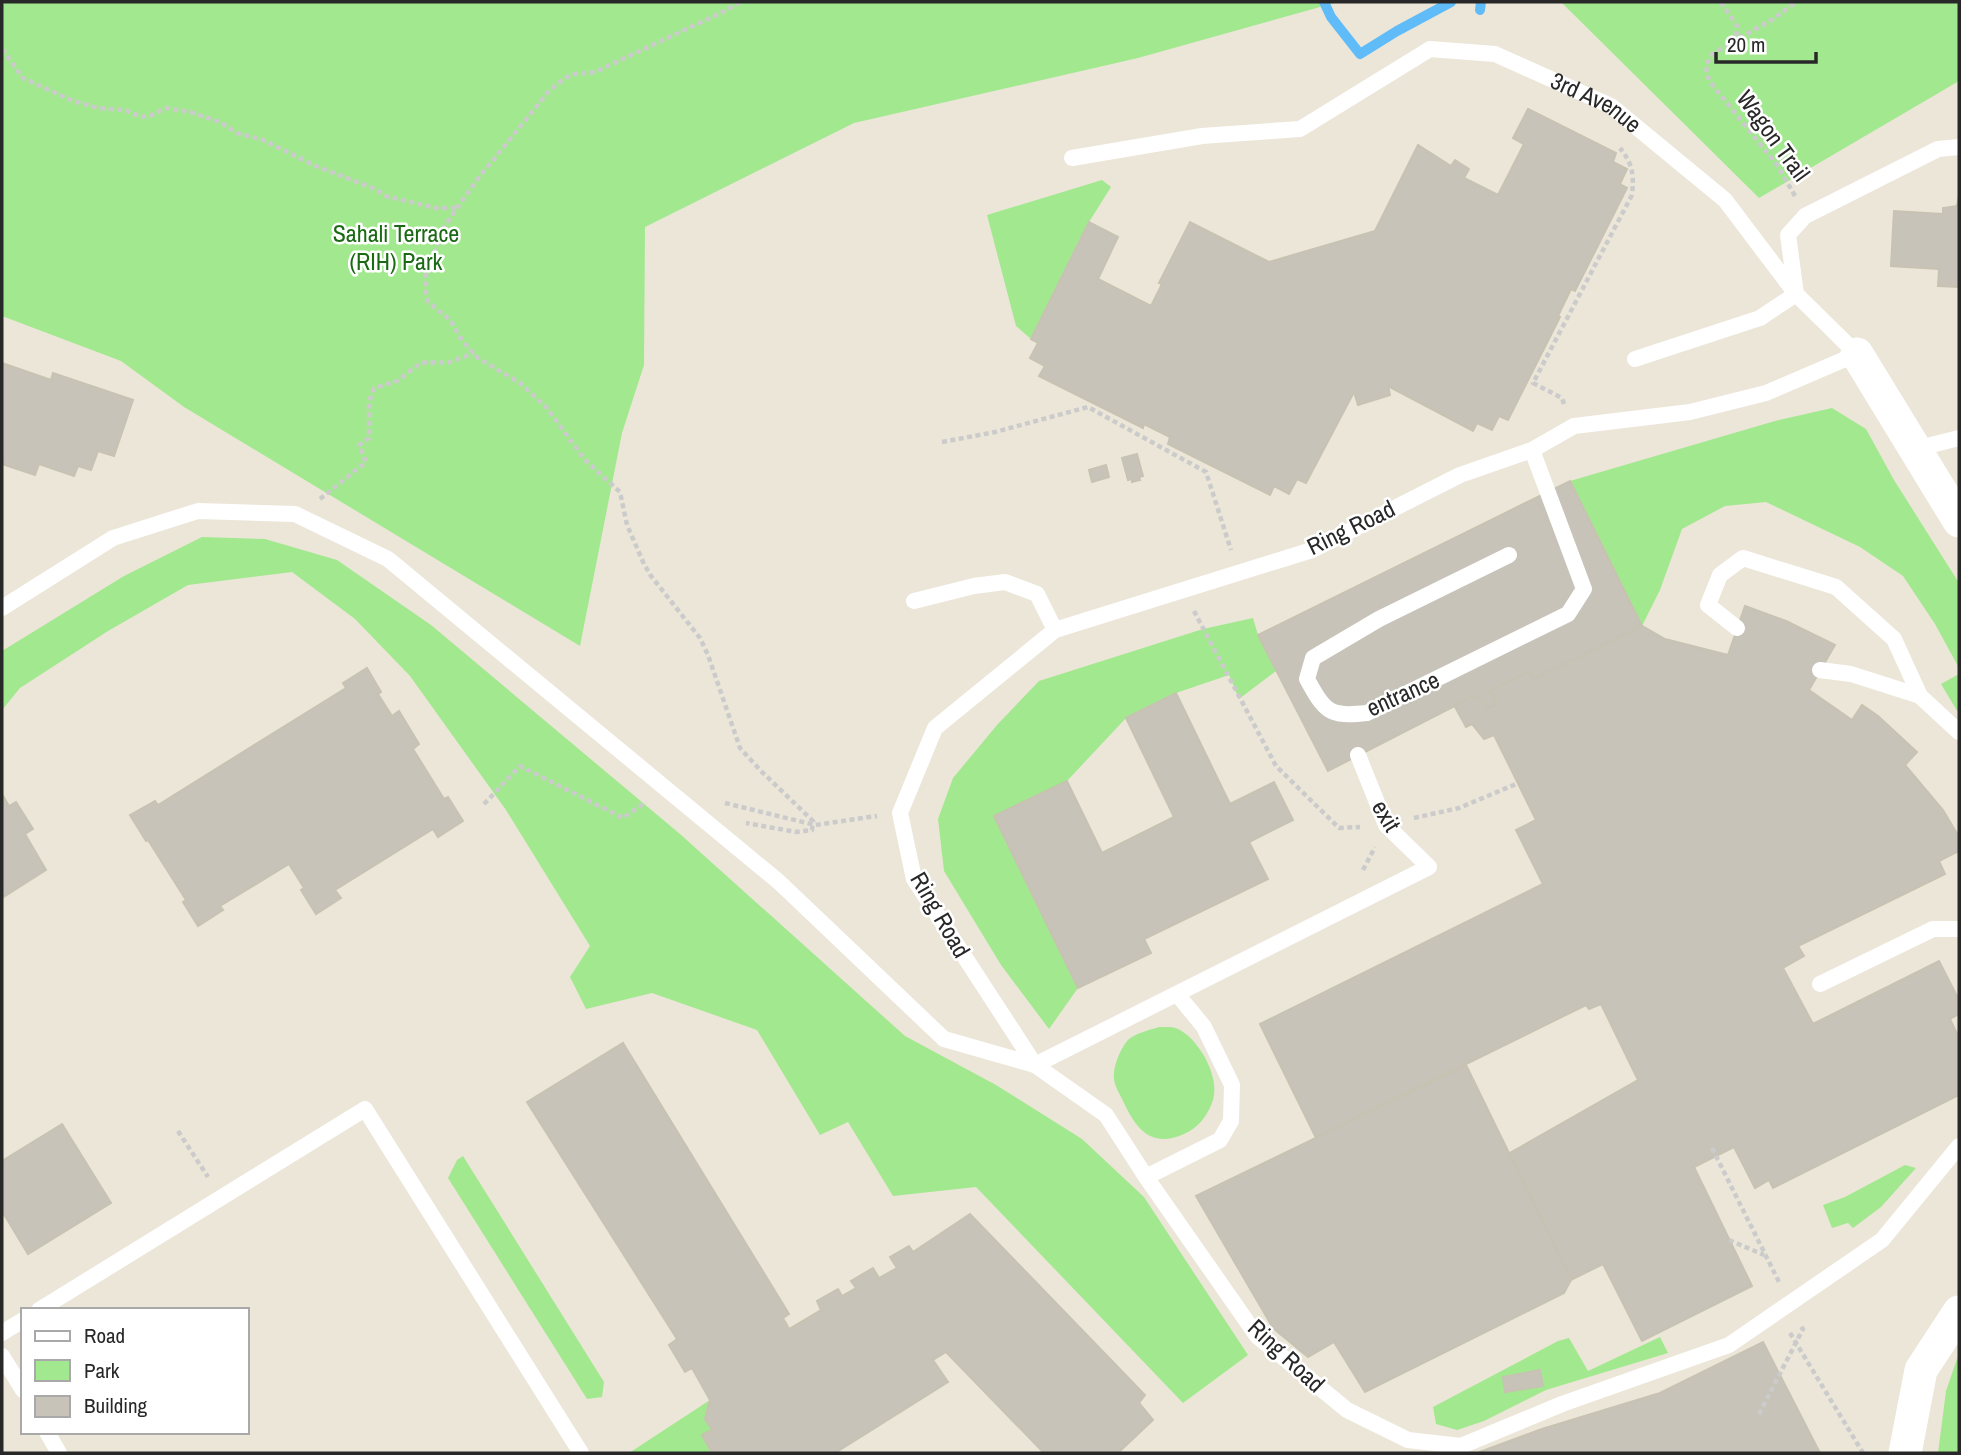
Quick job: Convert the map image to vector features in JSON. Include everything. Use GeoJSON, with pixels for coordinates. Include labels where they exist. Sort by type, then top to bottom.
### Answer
{"type":"FeatureCollection","features":[{"type":"Feature","properties":{"kind":"street","name":"3rd Avenue"},"geometry":{"type":"LineString","coordinates":[[1857,354],[1959,521]]}},
{"type":"Feature","properties":{"kind":"street"},"geometry":{"type":"LineString","coordinates":[[1905,1453],[1922,1370],[1959,1312]]}},
{"type":"Feature","properties":{"kind":"lane","name":"3rd Avenue"},"geometry":{"type":"LineString","coordinates":[[1072,158],[1202,136],[1300,130],[1430,49],[1495,54],[1611,106],[1725,200],[1796,294],[1857,354]]}},
{"type":"Feature","properties":{"kind":"lane"},"geometry":{"type":"LineString","coordinates":[[1635,359],[1760,318],[1796,294],[1788,235],[1805,216],[1938,149],[1959,147]]}},
{"type":"Feature","properties":{"kind":"lane","name":"Ring Road"},"geometry":{"type":"LineString","coordinates":[[1857,354],[1766,393],[1690,412],[1574,426],[1532,450],[1460,475],[1312,550],[1055,630],[934,728],[901,813],[914,880],[1035,1065],[1106,1115],[1257,1336],[1347,1410],[1408,1440],[1461,1446],[1562,1404],[1728,1345],[1882,1240],[1959,1146]]}},
{"type":"Feature","properties":{"kind":"lane"},"geometry":{"type":"LineString","coordinates":[[1915,449],[1959,438]]}},
{"type":"Feature","properties":{"kind":"lane","name":"entrance"},"geometry":{"type":"LineString","coordinates":[[1509,555],[1379,619],[1313,658],[1307,679],[1321,705],[1341,716],[1367,713],[1568,614],[1584,589],[1532,450]]}},
{"type":"Feature","properties":{"kind":"lane"},"geometry":{"type":"LineString","coordinates":[[2,608],[113,538],[198,511],[295,514],[388,559],[779,882],[944,1039],[1035,1065],[1177,994],[1204,1027],[1232,1085],[1231,1121],[1220,1140],[1146,1177]]}},
{"type":"Feature","properties":{"kind":"lane"},"geometry":{"type":"LineString","coordinates":[[1737,628],[1708,604],[1720,575],[1743,558],[1836,587],[1894,639],[1920,696],[1959,733]]}},
{"type":"Feature","properties":{"kind":"lane"},"geometry":{"type":"LineString","coordinates":[[914,601],[974,586],[1005,582],[1037,594],[1055,630]]}},
{"type":"Feature","properties":{"kind":"lane"},"geometry":{"type":"LineString","coordinates":[[1820,670],[1852,674],[1920,696]]}},
{"type":"Feature","properties":{"kind":"lane","name":"exit"},"geometry":{"type":"LineString","coordinates":[[1177,994],[1429,867],[1386,825],[1357,755]]}},
{"type":"Feature","properties":{"kind":"lane"},"geometry":{"type":"LineString","coordinates":[[1820,984],[1933,929],[1959,929]]}},
{"type":"Feature","properties":{"kind":"lane"},"geometry":{"type":"LineString","coordinates":[[43,1308],[365,1109],[582,1453]]}},
{"type":"Feature","properties":{"kind":"lane"},"geometry":{"type":"LineString","coordinates":[[2,1333],[21,1321]]}},
{"type":"Feature","properties":{"kind":"lane"},"geometry":{"type":"LineString","coordinates":[[2,1356],[21,1387]]}},
{"type":"Feature","properties":{"kind":"lane"},"geometry":{"type":"LineString","coordinates":[[48,1434],[59,1453]]}},
{"type":"Feature","properties":{"kind":"path"},"geometry":{"type":"LineString","coordinates":[[713,828],[747,823],[796,832],[812,831],[813,821],[740,748],[708,655],[699,638],[640,556],[627,525],[620,492],[585,460],[547,407],[520,383],[474,353],[463,342],[450,320],[429,302],[426,295],[426,275],[444,227],[456,208],[549,91],[565,78],[595,72],[740,2]]}},
{"type":"Feature","properties":{"kind":"path"},"geometry":{"type":"LineString","coordinates":[[1721,2],[1737,26],[1736,41]]}},
{"type":"Feature","properties":{"kind":"path","name":"Wagon Trail"},"geometry":{"type":"LineString","coordinates":[[1796,2],[1773,19],[1712,54],[1706,64],[1706,72],[1710,82],[1777,165],[1805,216]]}},
{"type":"Feature","properties":{"kind":"path"},"geometry":{"type":"LineString","coordinates":[[2,49],[23,78],[73,101],[98,108],[125,110],[141,117],[166,108],[182,110],[220,122],[237,133],[261,139],[386,196],[435,208],[456,208]]}},
{"type":"Feature","properties":{"kind":"path"},"geometry":{"type":"LineString","coordinates":[[1562,398],[1533,383],[1632,195],[1634,173],[1629,159],[1615,142]]}},
{"type":"Feature","properties":{"kind":"path"},"geometry":{"type":"LineString","coordinates":[[302,518],[323,496],[366,462],[367,459],[359,446],[369,438],[369,402],[374,388],[397,381],[419,363],[447,363],[474,353]]}},
{"type":"Feature","properties":{"kind":"path"},"geometry":{"type":"LineString","coordinates":[[942,442],[995,432],[1088,407],[1206,471],[1239,573]]}},
{"type":"Feature","properties":{"kind":"path"},"geometry":{"type":"LineString","coordinates":[[1183,591],[1276,766],[1339,828],[1386,825],[1459,808],[1516,784]]}},
{"type":"Feature","properties":{"kind":"path"},"geometry":{"type":"LineString","coordinates":[[1353,875],[1365,869],[1386,825]]}},
{"type":"Feature","properties":{"kind":"path"},"geometry":{"type":"LineString","coordinates":[[178,1131],[203,1170]]}},
{"type":"Feature","properties":{"kind":"path"},"geometry":{"type":"LineString","coordinates":[[1712,1148],[1803,1329],[1759,1414]]}},
{"type":"Feature","properties":{"kind":"path"},"geometry":{"type":"LineString","coordinates":[[1729,1240],[1766,1255]]}},
{"type":"Feature","properties":{"kind":"path"},"geometry":{"type":"LineString","coordinates":[[1785,1326],[1863,1453]]}},
{"type":"Feature","properties":{"kind":"green space","name":"Sahali Terrace (RIH) Park"},"geometry":{"type":"Polygon","coordinates":[[[2,2],[1338,2],[1138,58],[854,123],[645,227],[644,365],[622,433],[580,646],[184,407],[121,361],[2,316],[2,2]]]}},
{"type":"Feature","properties":{"kind":"green space"},"geometry":{"type":"Polygon","coordinates":[[[1561,2],[1959,2],[1959,81],[1759,198],[1561,2]]]}},
{"type":"Feature","properties":{"kind":"green space"},"geometry":{"type":"Polygon","coordinates":[[[1102,180],[1111,187],[1089,222],[1031,339],[1016,326],[987,215],[1102,180]]]}},
{"type":"Feature","properties":{"kind":"green space"},"geometry":{"type":"Polygon","coordinates":[[[1832,408],[1866,429],[1894,480],[1959,583],[1959,668],[1935,624],[1903,576],[1860,547],[1766,502],[1725,506],[1682,529],[1660,590],[1642,626],[1570,481],[1775,421],[1832,408]]]}},
{"type":"Feature","properties":{"kind":"green space"},"geometry":{"type":"Polygon","coordinates":[[[202,537],[265,539],[337,560],[431,625],[680,834],[905,1036],[996,1085],[1082,1139],[1144,1197],[1248,1355],[1183,1403],[976,1187],[893,1196],[848,1122],[820,1135],[757,1030],[652,993],[586,1009],[570,977],[590,946],[506,810],[410,676],[355,619],[292,572],[188,585],[108,631],[20,688],[2,710],[2,651],[124,576],[202,537]]]}},
{"type":"Feature","properties":{"kind":"green space"},"geometry":{"type":"Polygon","coordinates":[[[1253,618],[1258,635],[1276,671],[1239,699],[1229,675],[1176,693],[1126,718],[1067,781],[995,816],[1078,988],[1049,1029],[1001,965],[944,871],[938,819],[953,778],[997,725],[1039,681],[1203,629],[1253,618]]]}},
{"type":"Feature","properties":{"kind":"green space"},"geometry":{"type":"Polygon","coordinates":[[[1959,674],[1959,714],[1941,684],[1959,674]]]}},
{"type":"Feature","properties":{"kind":"green space"},"geometry":{"type":"Polygon","coordinates":[[[1159,1027],[1178,1029],[1188,1035],[1202,1052],[1214,1083],[1212,1103],[1201,1121],[1184,1134],[1163,1139],[1147,1134],[1134,1122],[1114,1078],[1118,1057],[1129,1039],[1159,1027]]]}},
{"type":"Feature","properties":{"kind":"green space"},"geometry":{"type":"Polygon","coordinates":[[[463,1156],[604,1382],[602,1397],[587,1399],[448,1178],[457,1160],[463,1156]]]}},
{"type":"Feature","properties":{"kind":"green space"},"geometry":{"type":"Polygon","coordinates":[[[1905,1165],[1916,1168],[1881,1207],[1853,1228],[1848,1223],[1832,1228],[1823,1205],[1845,1197],[1905,1165]]]}},
{"type":"Feature","properties":{"kind":"green space"},"geometry":{"type":"Polygon","coordinates":[[[1660,1337],[1668,1353],[1546,1390],[1484,1421],[1457,1430],[1436,1424],[1433,1407],[1558,1341],[1569,1338],[1588,1371],[1660,1337]]]}},
{"type":"Feature","properties":{"kind":"green space"},"geometry":{"type":"Polygon","coordinates":[[[1959,1353],[1959,1453],[1938,1453],[1946,1391],[1959,1353]]]}},
{"type":"Feature","properties":{"kind":"green space"},"geometry":{"type":"Polygon","coordinates":[[[710,1400],[712,1430],[702,1435],[712,1453],[629,1453],[710,1400]]]}},
{"type":"Feature","properties":{"kind":"building"},"geometry":{"type":"Polygon","coordinates":[[[1528,109],[1616,153],[1613,162],[1627,169],[1620,184],[1627,188],[1575,291],[1571,289],[1558,316],[1560,317],[1508,420],[1499,416],[1492,430],[1477,423],[1473,431],[1388,386],[1390,395],[1358,405],[1354,392],[1306,483],[1297,479],[1289,494],[1274,486],[1270,495],[1168,444],[1170,437],[1144,424],[1143,428],[1039,376],[1045,366],[1030,358],[1038,343],[1031,339],[1089,222],[1118,237],[1098,279],[1151,306],[1162,284],[1159,283],[1190,222],[1269,262],[1375,231],[1418,145],[1451,166],[1455,160],[1469,169],[1464,178],[1498,195],[1524,144],[1513,138],[1528,109]]]}},
{"type":"Feature","properties":{"kind":"building"},"geometry":{"type":"Polygon","coordinates":[[[1959,196],[1959,287],[1938,286],[1939,269],[1891,266],[1894,211],[1943,214],[1943,208],[1957,206],[1959,196]]]}},
{"type":"Feature","properties":{"kind":"building"},"geometry":{"type":"Polygon","coordinates":[[[2,363],[51,380],[53,373],[133,400],[114,456],[98,451],[91,470],[78,466],[74,476],[39,464],[35,475],[2,464],[2,363]]]}},
{"type":"Feature","properties":{"kind":"building"},"geometry":{"type":"Polygon","coordinates":[[[1137,454],[1143,476],[1132,482],[1132,479],[1128,480],[1122,458],[1137,454]]]}},
{"type":"Feature","properties":{"kind":"building"},"geometry":{"type":"Polygon","coordinates":[[[1106,465],[1109,477],[1092,482],[1089,470],[1106,465]]]}},
{"type":"Feature","properties":{"kind":"building"},"geometry":{"type":"Polygon","coordinates":[[[1570,481],[1642,626],[1534,679],[1530,671],[1490,691],[1497,705],[1488,708],[1476,695],[1328,771],[1258,635],[1570,481]]]}},
{"type":"Feature","properties":{"kind":"building"},"geometry":{"type":"Polygon","coordinates":[[[1745,606],[1786,621],[1835,645],[1809,690],[1852,720],[1862,705],[1917,752],[1905,765],[1943,810],[1959,837],[1959,851],[1939,861],[1945,874],[1798,946],[1804,956],[1783,968],[1813,1024],[1939,961],[1959,1000],[1959,1014],[1950,1019],[1959,1038],[1959,1095],[1773,1188],[1769,1180],[1755,1188],[1734,1147],[1694,1167],[1752,1286],[1642,1341],[1603,1264],[1571,1280],[1510,1153],[1638,1080],[1601,1004],[1589,1009],[1586,1005],[1316,1138],[1260,1024],[1543,884],[1516,830],[1536,820],[1494,735],[1484,739],[1472,724],[1466,727],[1454,705],[1476,695],[1488,708],[1497,705],[1490,691],[1530,671],[1534,679],[1642,626],[1665,639],[1728,655],[1745,606]]]}},
{"type":"Feature","properties":{"kind":"building"},"geometry":{"type":"Polygon","coordinates":[[[367,668],[381,692],[378,694],[392,716],[399,711],[419,744],[413,749],[444,799],[448,797],[463,821],[438,837],[433,829],[335,890],[341,898],[316,914],[289,864],[220,906],[223,910],[198,926],[183,902],[186,900],[130,815],[155,801],[158,805],[346,688],[343,683],[367,668]]]}},
{"type":"Feature","properties":{"kind":"building"},"geometry":{"type":"Polygon","coordinates":[[[1176,693],[1230,804],[1274,782],[1293,820],[1249,842],[1268,879],[1144,939],[1151,953],[1078,988],[994,816],[1067,781],[1102,853],[1174,817],[1126,718],[1176,693]]]}},
{"type":"Feature","properties":{"kind":"building"},"geometry":{"type":"Polygon","coordinates":[[[2,794],[9,806],[16,802],[33,829],[25,834],[46,870],[2,898],[2,794]]]}},
{"type":"Feature","properties":{"kind":"building"},"geometry":{"type":"Polygon","coordinates":[[[623,1043],[789,1314],[783,1318],[789,1329],[821,1310],[817,1301],[838,1289],[842,1296],[856,1288],[851,1281],[873,1268],[879,1278],[897,1268],[890,1257],[909,1246],[913,1252],[970,1214],[1145,1395],[1139,1403],[1153,1420],[1118,1453],[1044,1453],[946,1352],[933,1360],[948,1382],[835,1453],[712,1453],[702,1435],[712,1430],[705,1419],[710,1400],[692,1368],[685,1372],[669,1345],[677,1339],[527,1102],[623,1043]]]}},
{"type":"Feature","properties":{"kind":"building"},"geometry":{"type":"Polygon","coordinates":[[[1466,1065],[1571,1280],[1564,1293],[1365,1392],[1334,1342],[1308,1357],[1273,1328],[1196,1196],[1466,1065]]]}},
{"type":"Feature","properties":{"kind":"building"},"geometry":{"type":"Polygon","coordinates":[[[62,1124],[111,1203],[28,1254],[2,1211],[2,1161],[62,1124]]]}},
{"type":"Feature","properties":{"kind":"building"},"geometry":{"type":"Polygon","coordinates":[[[1763,1342],[1820,1453],[1477,1453],[1542,1429],[1660,1393],[1763,1342]]]}},
{"type":"Feature","properties":{"kind":"building"},"geometry":{"type":"Polygon","coordinates":[[[1540,1370],[1543,1386],[1505,1392],[1503,1377],[1540,1370]]]}},
{"type":"Feature","properties":{"kind":"waterway"},"geometry":{"type":"LineString","coordinates":[[1324,2],[1331,17],[1360,54],[1451,2]]}},
{"type":"Feature","properties":{"kind":"waterway"},"geometry":{"type":"LineString","coordinates":[[1480,10],[1481,2]]}}]}
